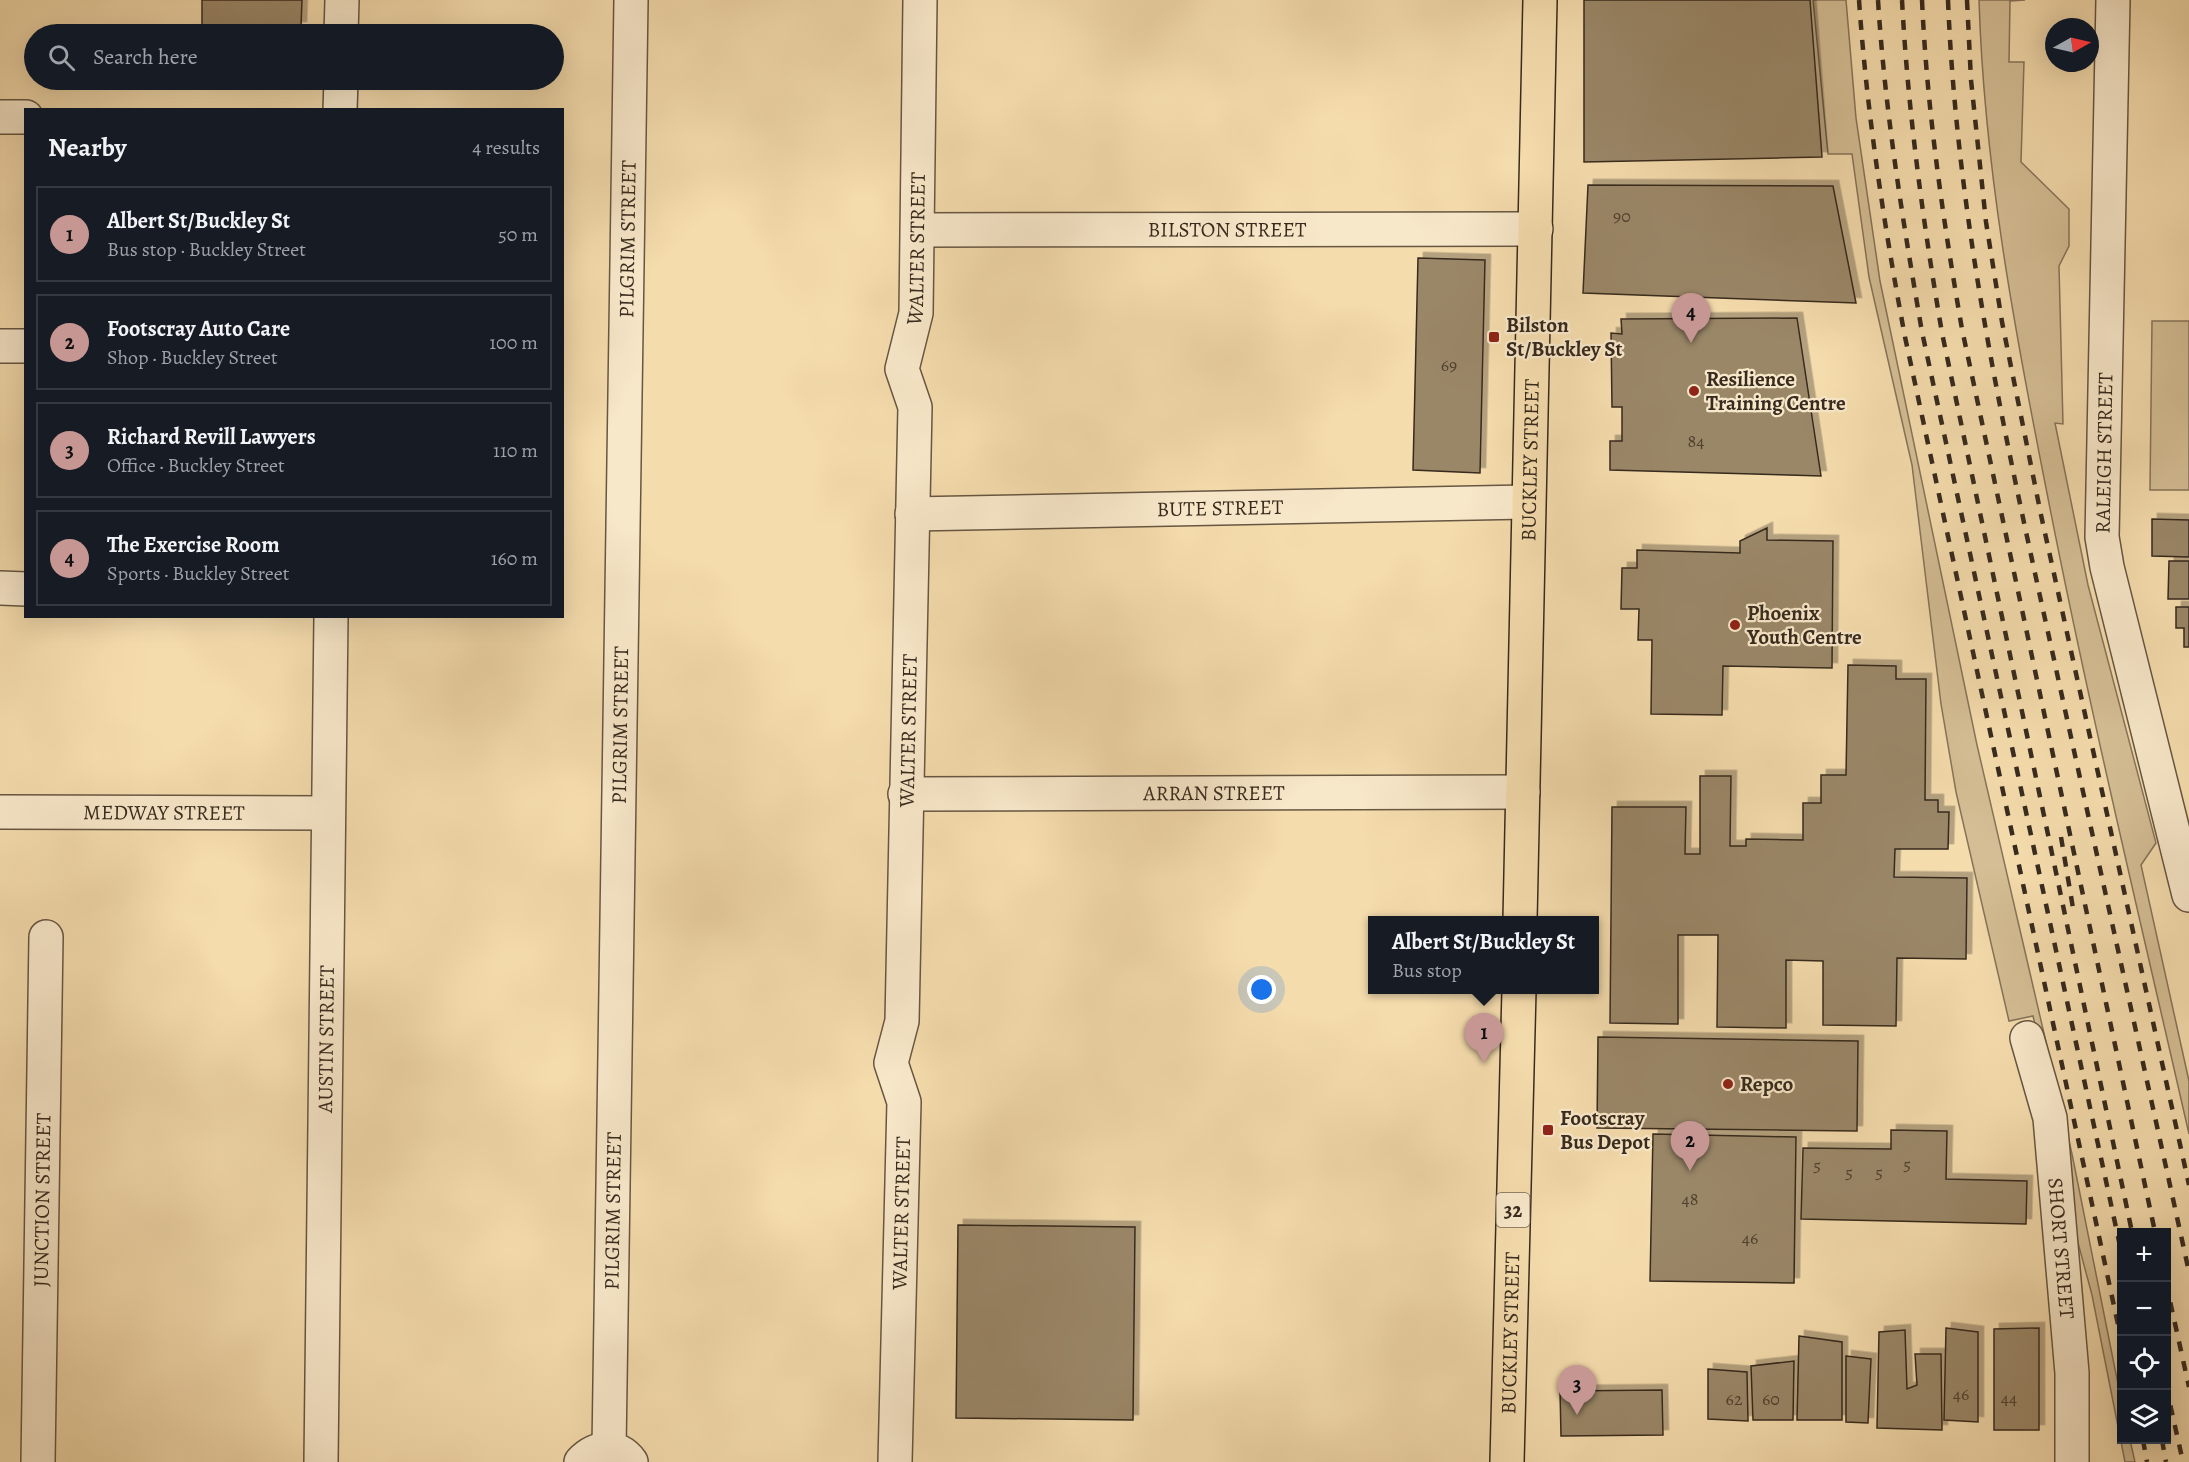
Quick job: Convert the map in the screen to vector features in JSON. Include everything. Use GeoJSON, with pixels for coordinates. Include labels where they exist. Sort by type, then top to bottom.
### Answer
{"type":"FeatureCollection","features":[{"type":"Feature","properties":{"kind":"main road","name":"BUCKLEY STREET"},"geometry":{"type":"LineString","coordinates":[[1520,916],[1540,0]]}},
{"type":"Feature","properties":{"kind":"main road","name":"BUCKLEY STREET"},"geometry":{"type":"LineString","coordinates":[[1507,1462],[1519,994]]}},
{"type":"Feature","properties":{"kind":"street"},"geometry":{"type":"LineString","coordinates":[[341,24],[342,0]]}},
{"type":"Feature","properties":{"kind":"street","name":"PILGRIM STREET"},"geometry":{"type":"LineString","coordinates":[[607,1458],[631,0]]}},
{"type":"Feature","properties":{"kind":"street","name":"WALTER STREET"},"geometry":{"type":"LineString","coordinates":[[895,1462],[904,1102],[891,1063],[902,1021],[905,794],[915,407],[902,369],[916,313],[920,0]]}},
{"type":"Feature","properties":{"kind":"street","name":"RALEIGH STREET"},"geometry":{"type":"LineString","coordinates":[[2113,0],[2102,537],[2107,567],[2189,895]]}},
{"type":"Feature","properties":{"kind":"street"},"geometry":{"type":"LineString","coordinates":[[340,90],[340,108]]}},
{"type":"Feature","properties":{"kind":"street"},"geometry":{"type":"LineString","coordinates":[[0,117],[24,117]]}},
{"type":"Feature","properties":{"kind":"street","name":"BILSTON STREET"},"geometry":{"type":"LineString","coordinates":[[918,230],[1536,229]]}},
{"type":"Feature","properties":{"kind":"street"},"geometry":{"type":"LineString","coordinates":[[0,346],[24,346]]}},
{"type":"Feature","properties":{"kind":"street","name":"BUTE STREET"},"geometry":{"type":"LineString","coordinates":[[912,514],[1528,502]]}},
{"type":"Feature","properties":{"kind":"street"},"geometry":{"type":"LineString","coordinates":[[0,588],[24,589]]}},
{"type":"Feature","properties":{"kind":"street","name":"AUSTIN STREET"},"geometry":{"type":"LineString","coordinates":[[321,1462],[326,813],[331,618]]}},
{"type":"Feature","properties":{"kind":"street","name":"ARRAN STREET"},"geometry":{"type":"LineString","coordinates":[[905,794],[1523,792]]}},
{"type":"Feature","properties":{"kind":"street","name":"MEDWAY STREET"},"geometry":{"type":"LineString","coordinates":[[0,812],[326,813]]}},
{"type":"Feature","properties":{"kind":"street","name":"JUNCTION STREET"},"geometry":{"type":"LineString","coordinates":[[38,1462],[46,937]]}},
{"type":"Feature","properties":{"kind":"street","name":"SHORT STREET"},"geometry":{"type":"LineString","coordinates":[[2027,1038],[2050,1118],[2072,1373],[2072,1462]]}},
{"type":"Feature","properties":{"kind":"shaded area"},"geometry":{"type":"Polygon","coordinates":[[[1813,0],[1846,0],[1856,118],[1880,281],[1977,745],[2072,1154],[2117,1379],[2117,1422],[2092,1295],[2066,1198],[2058,1122],[2033,1016],[2009,1021],[1956,792],[1941,704],[1912,465],[1869,277],[1852,154],[1828,154],[1813,0]]]}},
{"type":"Feature","properties":{"kind":"shaded area"},"geometry":{"type":"Polygon","coordinates":[[[1979,0],[2025,0],[2010,1],[2009,62],[2024,62],[2021,162],[2069,209],[2069,246],[2059,266],[2063,424],[2055,423],[2088,585],[2156,843],[2141,865],[2189,1081],[2189,1134],[2079,650],[2023,367],[2002,246],[1994,184],[1982,62],[1979,0]]]}},
{"type":"Feature","properties":{"kind":"shaded area"},"geometry":{"type":"Polygon","coordinates":[[[2152,321],[2189,321],[2189,490],[2150,490],[2152,321]]]}},
{"type":"Feature","properties":{"kind":"shaded area"},"geometry":{"type":"Polygon","coordinates":[[[2121,1444],[2131,1444],[2135,1462],[2125,1462],[2121,1444]]]}},
{"type":"Feature","properties":{"kind":"building"},"geometry":{"type":"Polygon","coordinates":[[[202,0],[302,0],[301,24],[202,24],[202,0]]]}},
{"type":"Feature","properties":{"kind":"building"},"geometry":{"type":"Polygon","coordinates":[[[1584,0],[1810,0],[1822,157],[1584,162],[1584,0]]]}},
{"type":"Feature","properties":{"kind":"building"},"geometry":{"type":"Polygon","coordinates":[[[1588,185],[1833,186],[1856,303],[1583,293],[1588,185]]]}},
{"type":"Feature","properties":{"kind":"building"},"geometry":{"type":"Polygon","coordinates":[[[1418,258],[1485,260],[1480,473],[1413,470],[1418,258]]]}},
{"type":"Feature","properties":{"kind":"building"},"geometry":{"type":"Polygon","coordinates":[[[1797,318],[1821,476],[1610,470],[1610,441],[1622,441],[1622,407],[1612,407],[1611,333],[1622,334],[1621,319],[1797,318]]]}},
{"type":"Feature","properties":{"kind":"building"},"geometry":{"type":"Polygon","coordinates":[[[2152,519],[2189,520],[2189,557],[2152,556],[2152,519]]]}},
{"type":"Feature","properties":{"kind":"building","name":"Phoenix Youth Centre"},"geometry":{"type":"Polygon","coordinates":[[[1767,528],[1767,540],[1833,541],[1832,668],[1723,666],[1722,715],[1651,714],[1652,640],[1638,640],[1639,609],[1621,609],[1622,568],[1637,568],[1637,550],[1740,553],[1740,541],[1767,528]]]}},
{"type":"Feature","properties":{"kind":"building"},"geometry":{"type":"Polygon","coordinates":[[[2169,561],[2189,561],[2189,599],[2168,599],[2169,561]]]}},
{"type":"Feature","properties":{"kind":"building"},"geometry":{"type":"Polygon","coordinates":[[[2176,607],[2189,607],[2189,647],[2184,647],[2184,628],[2176,628],[2176,607]]]}},
{"type":"Feature","properties":{"kind":"building"},"geometry":{"type":"Polygon","coordinates":[[[1848,665],[1896,666],[1896,679],[1926,679],[1925,800],[1938,800],[1938,812],[1949,812],[1948,849],[1895,849],[1894,877],[1967,878],[1966,959],[1897,958],[1896,1026],[1823,1025],[1823,961],[1786,960],[1786,1028],[1717,1027],[1718,935],[1678,935],[1678,1024],[1610,1023],[1612,807],[1686,807],[1685,854],[1700,854],[1700,776],[1731,776],[1730,846],[1746,846],[1746,839],[1803,840],[1803,803],[1821,803],[1821,775],[1846,775],[1848,665]]]}},
{"type":"Feature","properties":{"kind":"building","name":"Repco"},"geometry":{"type":"Polygon","coordinates":[[[1598,1037],[1858,1041],[1857,1131],[1597,1128],[1598,1037]]]}},
{"type":"Feature","properties":{"kind":"building"},"geometry":{"type":"Polygon","coordinates":[[[1891,1130],[1947,1131],[1946,1179],[2027,1181],[2026,1224],[1801,1219],[1803,1148],[1891,1149],[1891,1130]]]}},
{"type":"Feature","properties":{"kind":"building"},"geometry":{"type":"Polygon","coordinates":[[[1653,1134],[1796,1137],[1794,1283],[1650,1281],[1653,1134]]]}},
{"type":"Feature","properties":{"kind":"building"},"geometry":{"type":"Polygon","coordinates":[[[958,1225],[1135,1227],[1133,1420],[956,1418],[958,1225]]]}},
{"type":"Feature","properties":{"kind":"building"},"geometry":{"type":"Polygon","coordinates":[[[1946,1328],[1978,1332],[1978,1422],[1944,1420],[1946,1328]]]}},
{"type":"Feature","properties":{"kind":"building"},"geometry":{"type":"Polygon","coordinates":[[[2039,1328],[2039,1430],[1994,1430],[1994,1329],[2039,1328]]]}},
{"type":"Feature","properties":{"kind":"building"},"geometry":{"type":"Polygon","coordinates":[[[1905,1330],[1907,1389],[1917,1385],[1915,1354],[1941,1354],[1942,1430],[1877,1428],[1879,1332],[1905,1330]]]}},
{"type":"Feature","properties":{"kind":"building"},"geometry":{"type":"Polygon","coordinates":[[[1799,1336],[1842,1342],[1842,1420],[1797,1420],[1799,1336]]]}},
{"type":"Feature","properties":{"kind":"building"},"geometry":{"type":"Polygon","coordinates":[[[1846,1356],[1871,1359],[1868,1423],[1846,1422],[1846,1356]]]}},
{"type":"Feature","properties":{"kind":"building"},"geometry":{"type":"Polygon","coordinates":[[[1794,1361],[1793,1420],[1753,1420],[1751,1366],[1794,1361]]]}},
{"type":"Feature","properties":{"kind":"building"},"geometry":{"type":"Polygon","coordinates":[[[1708,1369],[1747,1372],[1748,1421],[1708,1419],[1708,1369]]]}},
{"type":"Feature","properties":{"kind":"building"},"geometry":{"type":"Polygon","coordinates":[[[1662,1390],[1663,1435],[1561,1436],[1560,1391],[1662,1390]]]}},
{"type":"Feature","properties":{"kind":"railway"},"geometry":{"type":"LineString","coordinates":[[1859,0],[1877,169],[1905,337],[2120,1336]]}},
{"type":"Feature","properties":{"kind":"railway"},"geometry":{"type":"LineString","coordinates":[[1878,0],[1890,125],[1922,332],[2117,1232]]}},
{"type":"Feature","properties":{"kind":"railway"},"geometry":{"type":"LineString","coordinates":[[1902,0],[1917,167],[1942,333],[2131,1228]]}},
{"type":"Feature","properties":{"kind":"railway"},"geometry":{"type":"LineString","coordinates":[[1922,0],[1937,165],[1962,329],[2154,1228]]}},
{"type":"Feature","properties":{"kind":"railway"},"geometry":{"type":"LineString","coordinates":[[1948,0],[1961,166],[2001,411],[2189,1272]]}},
{"type":"Feature","properties":{"kind":"railway"},"geometry":{"type":"LineString","coordinates":[[1967,0],[1971,80],[1986,222],[2002,322],[2041,515],[2189,1185]]}},
{"type":"Feature","properties":{"kind":"railway"},"geometry":{"type":"LineString","coordinates":[[2061,837],[2074,914]]}},
{"type":"Feature","properties":{"kind":"railway"},"geometry":{"type":"LineString","coordinates":[[2171,1306],[2189,1387]]}},
{"type":"Feature","properties":{"kind":"railway"},"geometry":{"type":"LineString","coordinates":[[2167,1390],[2183,1462]]}},
{"type":"Feature","properties":{"kind":"railway"},"geometry":{"type":"LineString","coordinates":[[2144,1444],[2147,1462]]}},
{"type":"Feature","properties":{"kind":"railway"},"geometry":{"type":"LineString","coordinates":[[2163,1444],[2166,1462]]}},
{"type":"Feature","properties":{"kind":"place","name":"Bilston St/Buckley St"},"geometry":{"type":"Point","coordinates":[1494,337]}},
{"type":"Feature","properties":{"kind":"place","name":"The Exercise Room"},"geometry":{"type":"Point","coordinates":[1691,343]}},
{"type":"Feature","properties":{"kind":"place","name":"Resilience Training Centre"},"geometry":{"type":"Point","coordinates":[1694,391]}},
{"type":"Feature","properties":{"kind":"place","name":"Phoenix Youth Centre"},"geometry":{"type":"Point","coordinates":[1735,625]}},
{"type":"Feature","properties":{"kind":"place","name":"Albert St/Buckley St"},"geometry":{"type":"Point","coordinates":[1484,1063]}},
{"type":"Feature","properties":{"kind":"place","name":"Repco"},"geometry":{"type":"Point","coordinates":[1728,1084]}},
{"type":"Feature","properties":{"kind":"place","name":"Footscray Bus Depot"},"geometry":{"type":"Point","coordinates":[1548,1130]}},
{"type":"Feature","properties":{"kind":"place","name":"Footscray Auto Care"},"geometry":{"type":"Point","coordinates":[1690,1171]}},
{"type":"Feature","properties":{"kind":"place","name":"Richard Revill Lawyers"},"geometry":{"type":"Point","coordinates":[1577,1415]}}]}
